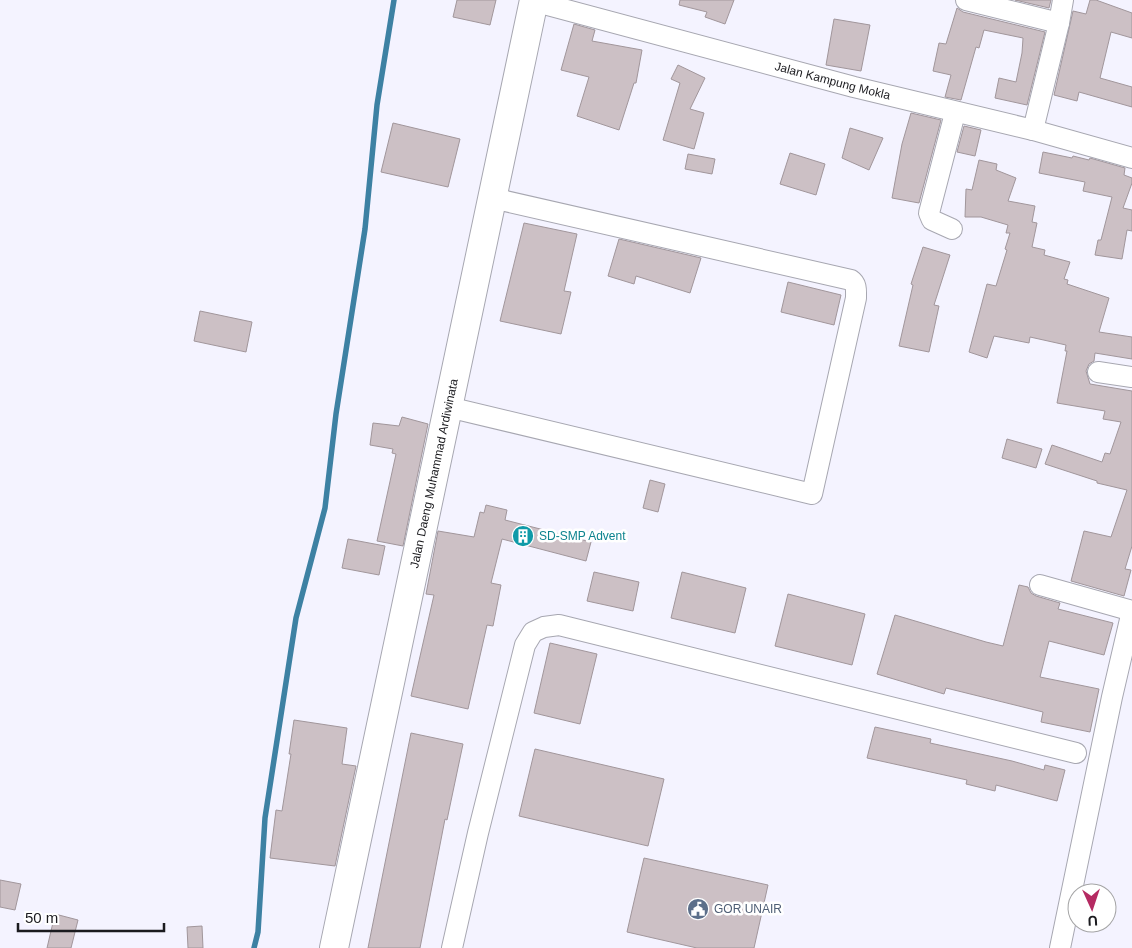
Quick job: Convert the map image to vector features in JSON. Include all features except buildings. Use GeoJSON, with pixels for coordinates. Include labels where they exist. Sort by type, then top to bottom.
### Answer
{"type":"FeatureCollection","features":[{"type":"Feature","properties":{"kind":"main road","name":"Jalan Daeng Muhammad Ardiwinata"},"geometry":{"type":"LineString","coordinates":[[334,948],[533,1]]}},
{"type":"Feature","properties":{"kind":"street"},"geometry":{"type":"LineString","coordinates":[[966,0],[1059,23]]}},
{"type":"Feature","properties":{"kind":"street"},"geometry":{"type":"LineString","coordinates":[[1033,130],[1063,0]]}},
{"type":"Feature","properties":{"kind":"street","name":"Jalan Kampung Mokla"},"geometry":{"type":"LineString","coordinates":[[533,1],[854,87],[1033,130],[1132,158]]}},
{"type":"Feature","properties":{"kind":"street"},"geometry":{"type":"LineString","coordinates":[[952,229],[932,220],[929,213],[956,112]]}},
{"type":"Feature","properties":{"kind":"street"},"geometry":{"type":"LineString","coordinates":[[448,407],[812,494],[856,298],[856,286],[850,280],[492,198]]}},
{"type":"Feature","properties":{"kind":"street"},"geometry":{"type":"LineString","coordinates":[[1098,372],[1132,377]]}},
{"type":"Feature","properties":{"kind":"street"},"geometry":{"type":"LineString","coordinates":[[1040,585],[1132,611],[1060,948]]}},
{"type":"Feature","properties":{"kind":"street"},"geometry":{"type":"LineString","coordinates":[[452,948],[478,833],[525,645],[533,632],[544,627],[559,625],[636,643],[1076,753]]}},
{"type":"Feature","properties":{"kind":"waterway"},"geometry":{"type":"LineString","coordinates":[[254,948],[258,932],[265,818],[296,618],[325,508],[336,414],[365,229],[377,105],[394,0]]}},
{"type":"Feature","properties":{"kind":"place","name":"SD-SMP Advent"},"geometry":{"type":"Point","coordinates":[523,536]}},
{"type":"Feature","properties":{"kind":"place","name":"GOR UNAIR"},"geometry":{"type":"Point","coordinates":[698,909]}}]}
